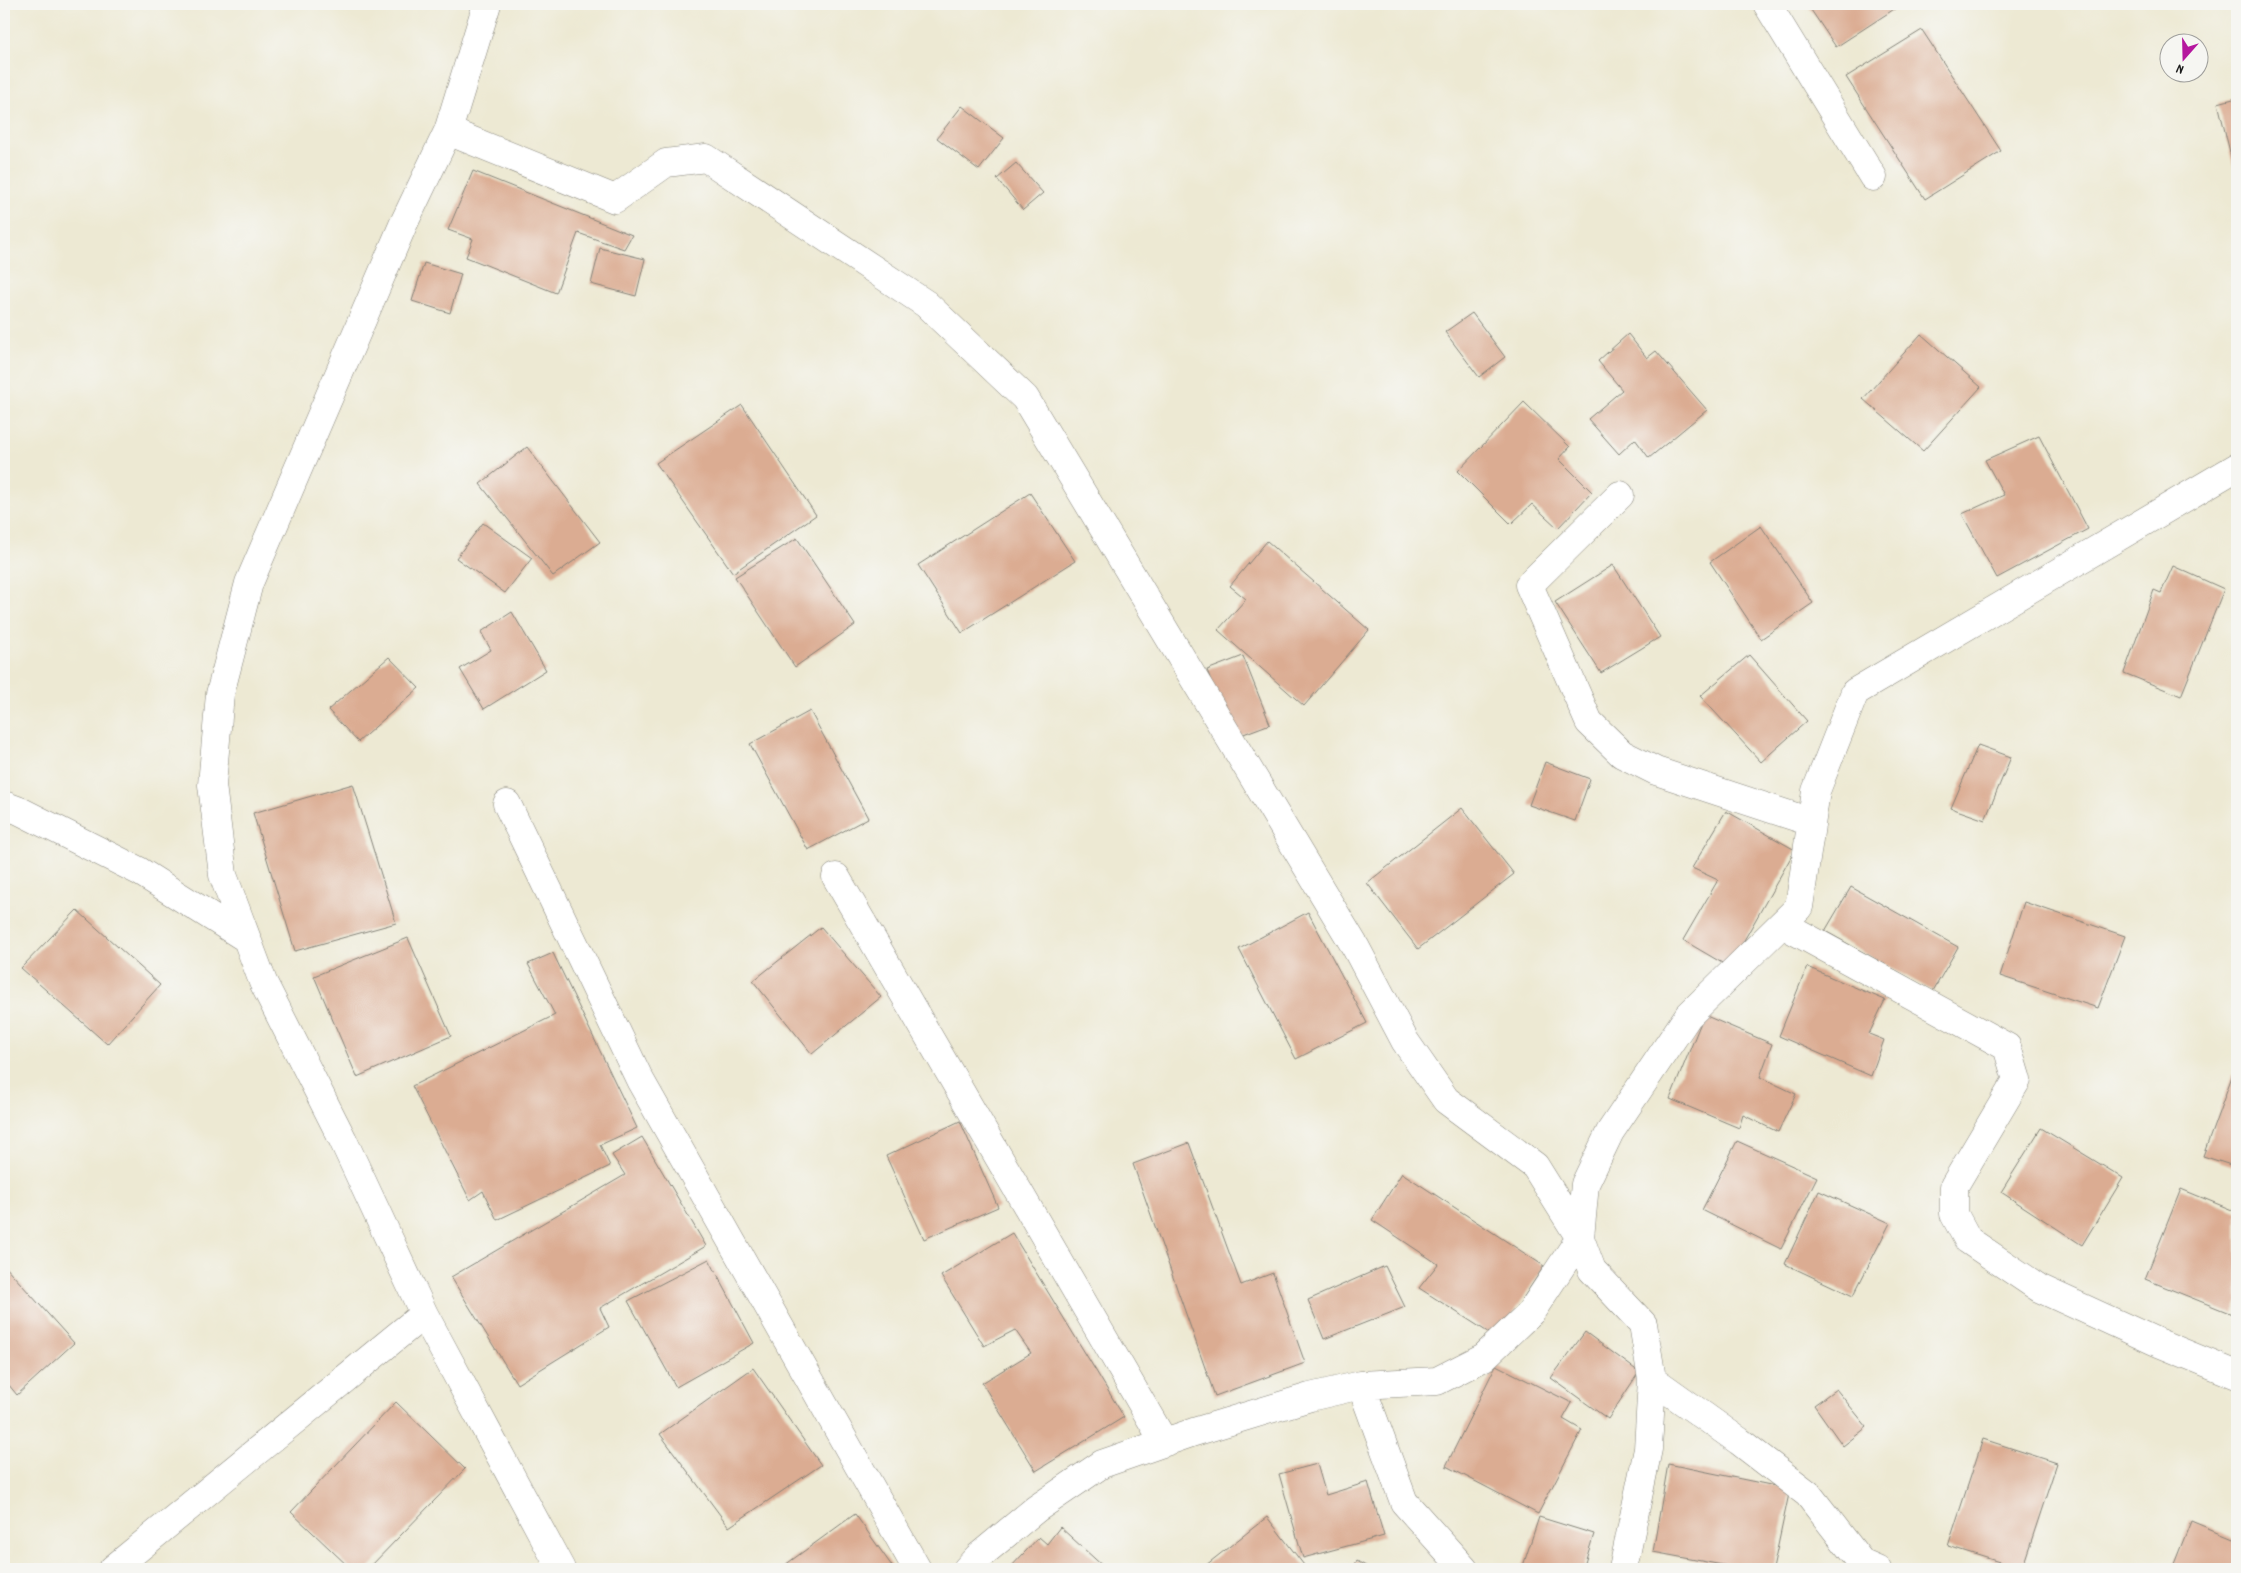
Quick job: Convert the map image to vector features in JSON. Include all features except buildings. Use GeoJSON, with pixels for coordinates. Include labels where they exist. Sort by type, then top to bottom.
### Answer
{"type":"FeatureCollection","features":[{"type":"Feature","properties":{"kind":"street"},"geometry":{"type":"LineString","coordinates":[[487,4],[448,131],[403,225],[249,583],[220,694],[212,785],[223,875],[263,982],[343,1140],[424,1314],[560,1569]]}},
{"type":"Feature","properties":{"kind":"street"},"geometry":{"type":"LineString","coordinates":[[1767,4],[1873,177]]}},
{"type":"Feature","properties":{"kind":"street"},"geometry":{"type":"LineString","coordinates":[[448,131],[616,199],[666,163],[706,158],[926,304],[1025,398],[1351,940],[1405,1041],[1446,1100],[1535,1166],[1580,1238],[1592,1270],[1644,1324],[1652,1379],[1648,1449],[1623,1569]]}},
{"type":"Feature","properties":{"kind":"street"},"geometry":{"type":"LineString","coordinates":[[967,1569],[978,1557],[1036,1509],[1102,1464],[1164,1442],[1310,1397],[1361,1385],[1437,1381],[1484,1357],[1531,1312],[1580,1238],[1585,1184],[1610,1132],[1688,1016],[1799,907],[1816,791],[1856,692],[2237,466]]}},
{"type":"Feature","properties":{"kind":"street"},"geometry":{"type":"LineString","coordinates":[[1620,495],[1529,586],[1589,722],[1622,754],[1656,771],[1811,822]]}},
{"type":"Feature","properties":{"kind":"street"},"geometry":{"type":"LineString","coordinates":[[508,804],[640,1080],[917,1569]]}},
{"type":"Feature","properties":{"kind":"street"},"geometry":{"type":"LineString","coordinates":[[4,805],[20,811],[139,871],[247,939]]}},
{"type":"Feature","properties":{"kind":"street"},"geometry":{"type":"LineString","coordinates":[[836,876],[1164,1442]]}},
{"type":"Feature","properties":{"kind":"street"},"geometry":{"type":"LineString","coordinates":[[1782,924],[2007,1047],[2017,1080],[1954,1186],[1954,1214],[1968,1240],[2040,1288],[2159,1343],[2237,1375]]}},
{"type":"Feature","properties":{"kind":"street"},"geometry":{"type":"LineString","coordinates":[[113,1569],[424,1314]]}},
{"type":"Feature","properties":{"kind":"street"},"geometry":{"type":"LineString","coordinates":[[1652,1379],[1739,1441],[1808,1494],[1861,1562],[1877,1569]]}},
{"type":"Feature","properties":{"kind":"street"},"geometry":{"type":"LineString","coordinates":[[1361,1385],[1404,1502],[1464,1569]]}}]}
